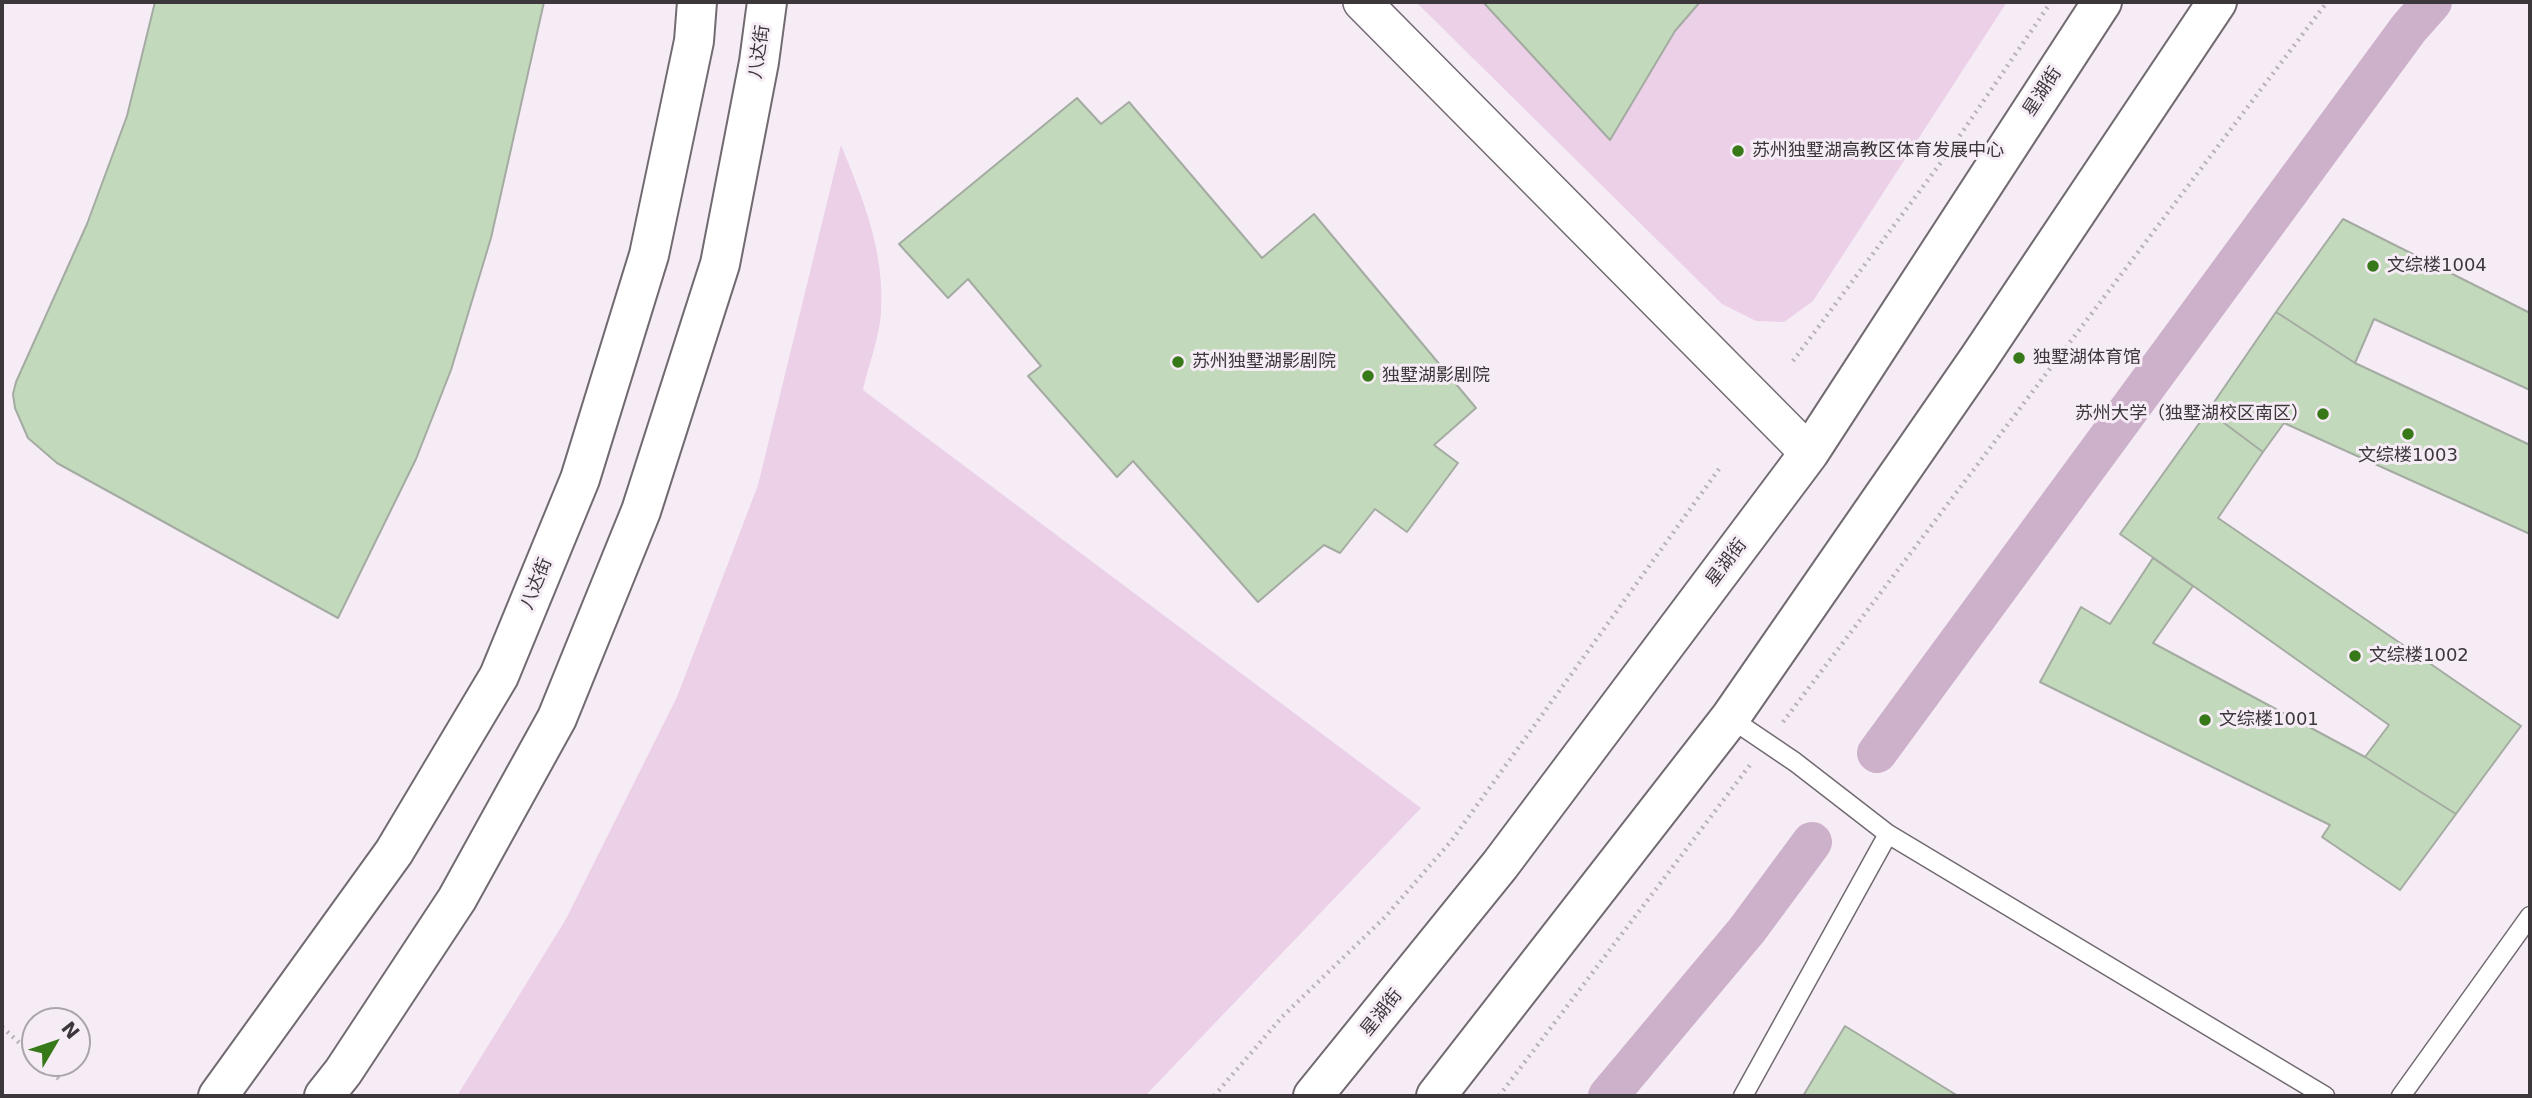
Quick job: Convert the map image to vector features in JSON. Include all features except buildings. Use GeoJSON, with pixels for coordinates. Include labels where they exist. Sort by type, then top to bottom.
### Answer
{"type":"FeatureCollection","features":[{"type":"Feature","properties":{"kind":"main road","name":"八达街"},"geometry":{"type":"LineString","coordinates":[[218,1096],[394,852],[499,676],[580,479],[649,255],[694,41],[697,2]]}},
{"type":"Feature","properties":{"kind":"main road","name":"八达街"},"geometry":{"type":"LineString","coordinates":[[324,1096],[344,1072],[457,899],[557,718],[641,511],[720,264],[759,62],[767,2]]}},
{"type":"Feature","properties":{"kind":"main road","name":"星湖街"},"geometry":{"type":"LineString","coordinates":[[1313,1096],[1500,865],[1809,453],[2102,2]]}},
{"type":"Feature","properties":{"kind":"main road"},"geometry":{"type":"LineString","coordinates":[[1436,1096],[1730,718],[1979,358],[2217,2]]}},
{"type":"Feature","properties":{"kind":"street"},"geometry":{"type":"LineString","coordinates":[[1362,2],[1809,453]]}},
{"type":"Feature","properties":{"kind":"lane"},"geometry":{"type":"LineString","coordinates":[[1730,718],[1796,762],[1888,834],[2325,1096]]}},
{"type":"Feature","properties":{"kind":"lane"},"geometry":{"type":"LineString","coordinates":[[1742,1096],[1888,834]]}},
{"type":"Feature","properties":{"kind":"lane"},"geometry":{"type":"LineString","coordinates":[[2401,1096],[2530,916]]}},
{"type":"Feature","properties":{"kind":"path"},"geometry":{"type":"LineString","coordinates":[[1793,361],[1948,153],[2051,2]]}},
{"type":"Feature","properties":{"kind":"path"},"geometry":{"type":"LineString","coordinates":[[1774,733],[2327,2]]}},
{"type":"Feature","properties":{"kind":"path"},"geometry":{"type":"LineString","coordinates":[[1214,1096],[1282,1017],[1387,916],[1452,841],[1719,469]]}},
{"type":"Feature","properties":{"kind":"path"},"geometry":{"type":"LineString","coordinates":[[1499,1096],[1758,755]]}},
{"type":"Feature","properties":{"kind":"path"},"geometry":{"type":"LineString","coordinates":[[2,1027],[21,1044]]}},
{"type":"Feature","properties":{"kind":"path"},"geometry":{"type":"LineString","coordinates":[[57,1077],[61,1081]]}},
{"type":"Feature","properties":{"kind":"shaded area","name":"苏州独墅湖高教区体育发展中心"},"geometry":{"type":"Polygon","coordinates":[[[1416,2],[2007,2],[1813,301],[1784,322],[1756,321],[1722,304],[1416,2]]]}},
{"type":"Feature","properties":{"kind":"shaded area"},"geometry":{"type":"Polygon","coordinates":[[[841,145],[871,226],[880,268],[880,322],[863,390],[1421,808],[1145,1096],[457,1096],[566,919],[677,697],[758,485],[841,145]]]}},
{"type":"Feature","properties":{"kind":"waterway"},"geometry":{"type":"LineString","coordinates":[[1877,753],[2409,28],[2432,2]]}},
{"type":"Feature","properties":{"kind":"waterway"},"geometry":{"type":"LineString","coordinates":[[1608,1096],[1747,930],[1812,842]]}},
{"type":"Feature","properties":{"kind":"place","name":"苏州独墅湖高教区体育发展中心"},"geometry":{"type":"Point","coordinates":[1738,151]}},
{"type":"Feature","properties":{"kind":"place","name":"文综楼1004"},"geometry":{"type":"Point","coordinates":[2373,266]}},
{"type":"Feature","properties":{"kind":"place","name":"独墅湖体育馆"},"geometry":{"type":"Point","coordinates":[2019,358]}},
{"type":"Feature","properties":{"kind":"place","name":"苏州独墅湖影剧院"},"geometry":{"type":"Point","coordinates":[1178,362]}},
{"type":"Feature","properties":{"kind":"place","name":"独墅湖影剧院"},"geometry":{"type":"Point","coordinates":[1368,376]}},
{"type":"Feature","properties":{"kind":"place","name":"苏州大学（独墅湖校区南区）"},"geometry":{"type":"Point","coordinates":[2323,414]}},
{"type":"Feature","properties":{"kind":"place","name":"文综楼1003"},"geometry":{"type":"Point","coordinates":[2408,434]}},
{"type":"Feature","properties":{"kind":"place","name":"文综楼1002"},"geometry":{"type":"Point","coordinates":[2355,656]}},
{"type":"Feature","properties":{"kind":"place","name":"文综楼1001"},"geometry":{"type":"Point","coordinates":[2205,720]}}]}
